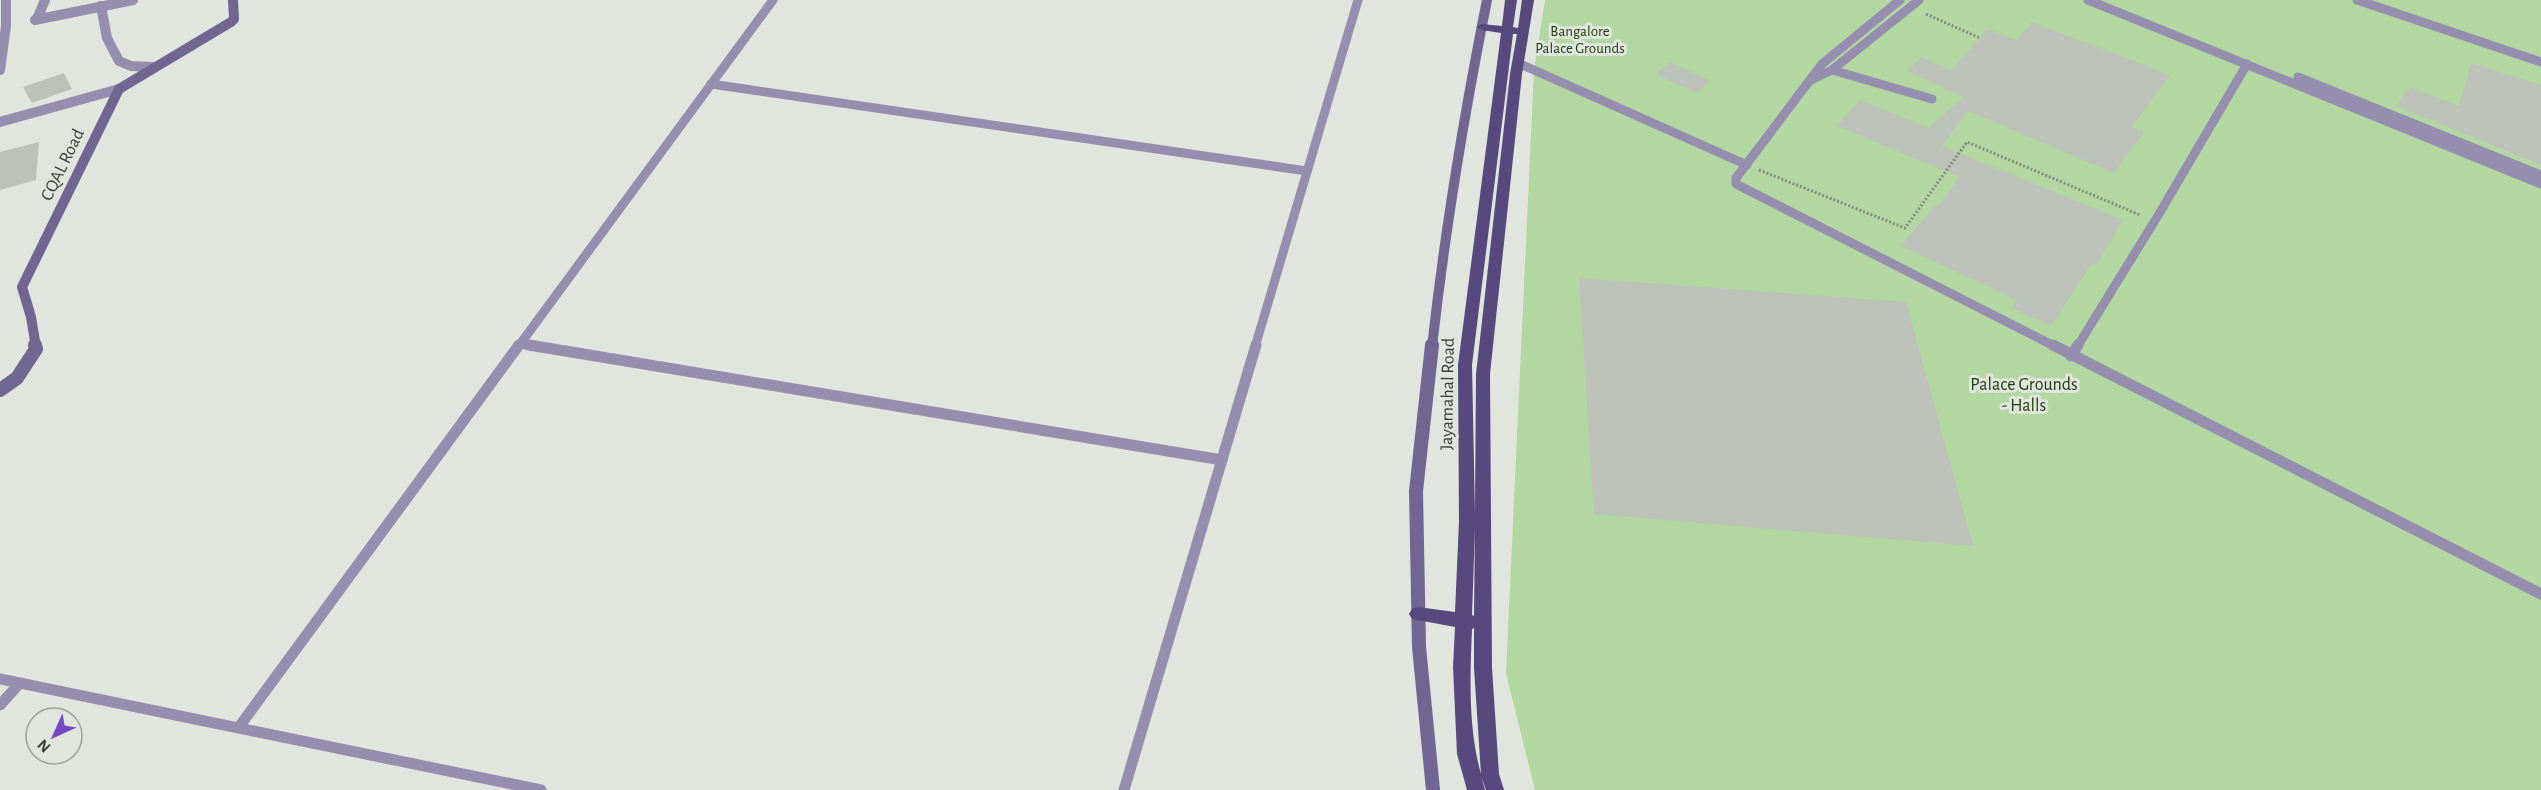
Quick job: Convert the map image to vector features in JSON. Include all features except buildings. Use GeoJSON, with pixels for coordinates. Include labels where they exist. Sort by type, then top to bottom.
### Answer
{"type":"FeatureCollection","features":[{"type":"Feature","properties":{"kind":"main road","name":"Jayamahal Road"},"geometry":{"type":"LineString","coordinates":[[1476,790],[1466,754],[1463,620],[1467,520],[1465,366],[1511,0]]}},
{"type":"Feature","properties":{"kind":"main road","name":"Jayamahal Road"},"geometry":{"type":"LineString","coordinates":[[1495,790],[1490,774],[1483,624],[1483,374],[1517,68],[1527,0]]}},
{"type":"Feature","properties":{"kind":"main road"},"geometry":{"type":"LineString","coordinates":[[1482,27],[1523,32]]}},
{"type":"Feature","properties":{"kind":"main road"},"geometry":{"type":"LineString","coordinates":[[1501,72],[1517,68]]}},
{"type":"Feature","properties":{"kind":"main road"},"geometry":{"type":"LineString","coordinates":[[1418,614],[1483,624]]}},
{"type":"Feature","properties":{"kind":"street"},"geometry":{"type":"LineString","coordinates":[[0,70],[6,0]]}},
{"type":"Feature","properties":{"kind":"street"},"geometry":{"type":"LineString","coordinates":[[45,0],[36,20],[131,0]]}},
{"type":"Feature","properties":{"kind":"street"},"geometry":{"type":"LineString","coordinates":[[0,122],[119,89],[231,22],[234,19],[233,0]]}},
{"type":"Feature","properties":{"kind":"street"},"geometry":{"type":"LineString","coordinates":[[1433,790],[1428,759],[1418,614],[1416,491],[1443,248],[1462,123],[1487,0]]}},
{"type":"Feature","properties":{"kind":"street"},"geometry":{"type":"LineString","coordinates":[[100,6],[103,30],[119,61],[124,64],[153,67]]}},
{"type":"Feature","properties":{"kind":"street","name":"CQAL Road"},"geometry":{"type":"LineString","coordinates":[[0,390],[17,378],[36,349],[31,317],[22,287],[119,89]]}},
{"type":"Feature","properties":{"kind":"lane"},"geometry":{"type":"LineString","coordinates":[[239,727],[772,0]]}},
{"type":"Feature","properties":{"kind":"lane"},"geometry":{"type":"LineString","coordinates":[[1124,790],[1358,0]]}},
{"type":"Feature","properties":{"kind":"lane"},"geometry":{"type":"LineString","coordinates":[[1900,0],[1822,64],[1736,178],[1736,184],[1743,190],[2541,594]]}},
{"type":"Feature","properties":{"kind":"lane"},"geometry":{"type":"LineString","coordinates":[[1810,80],[1832,70],[1919,0]]}},
{"type":"Feature","properties":{"kind":"lane"},"geometry":{"type":"LineString","coordinates":[[2088,0],[2541,184]]}},
{"type":"Feature","properties":{"kind":"lane"},"geometry":{"type":"LineString","coordinates":[[2105,0],[2541,175]]}},
{"type":"Feature","properties":{"kind":"lane"},"geometry":{"type":"LineString","coordinates":[[2357,0],[2541,62]]}},
{"type":"Feature","properties":{"kind":"lane"},"geometry":{"type":"LineString","coordinates":[[1870,25],[1882,30]]}},
{"type":"Feature","properties":{"kind":"lane"},"geometry":{"type":"LineString","coordinates":[[2071,356],[2154,222],[2247,64]]}},
{"type":"Feature","properties":{"kind":"lane"},"geometry":{"type":"LineString","coordinates":[[1517,68],[1747,165]]}},
{"type":"Feature","properties":{"kind":"lane"},"geometry":{"type":"LineString","coordinates":[[1832,70],[1932,99]]}},
{"type":"Feature","properties":{"kind":"lane"},"geometry":{"type":"LineString","coordinates":[[711,84],[1307,171]]}},
{"type":"Feature","properties":{"kind":"lane"},"geometry":{"type":"LineString","coordinates":[[520,344],[1222,460]]}},
{"type":"Feature","properties":{"kind":"lane"},"geometry":{"type":"LineString","coordinates":[[0,679],[541,790]]}},
{"type":"Feature","properties":{"kind":"lane"},"geometry":{"type":"LineString","coordinates":[[0,705],[20,683]]}},
{"type":"Feature","properties":{"kind":"path"},"geometry":{"type":"LineString","coordinates":[[1910,7],[1980,38]]}},
{"type":"Feature","properties":{"kind":"path"},"geometry":{"type":"LineString","coordinates":[[1747,165],[1905,228],[1967,142],[2154,222]]}},
{"type":"Feature","properties":{"kind":"green space","name":"Palace Grounds - Halls"},"geometry":{"type":"Polygon","coordinates":[[[1545,0],[2541,0],[2541,790],[1535,790],[1506,673],[1534,70],[1545,0]]]}},
{"type":"Feature","properties":{"kind":"park label","name":"Bangalore Palace Grounds"},"geometry":{"type":"Point","coordinates":[1580,40]}}]}
